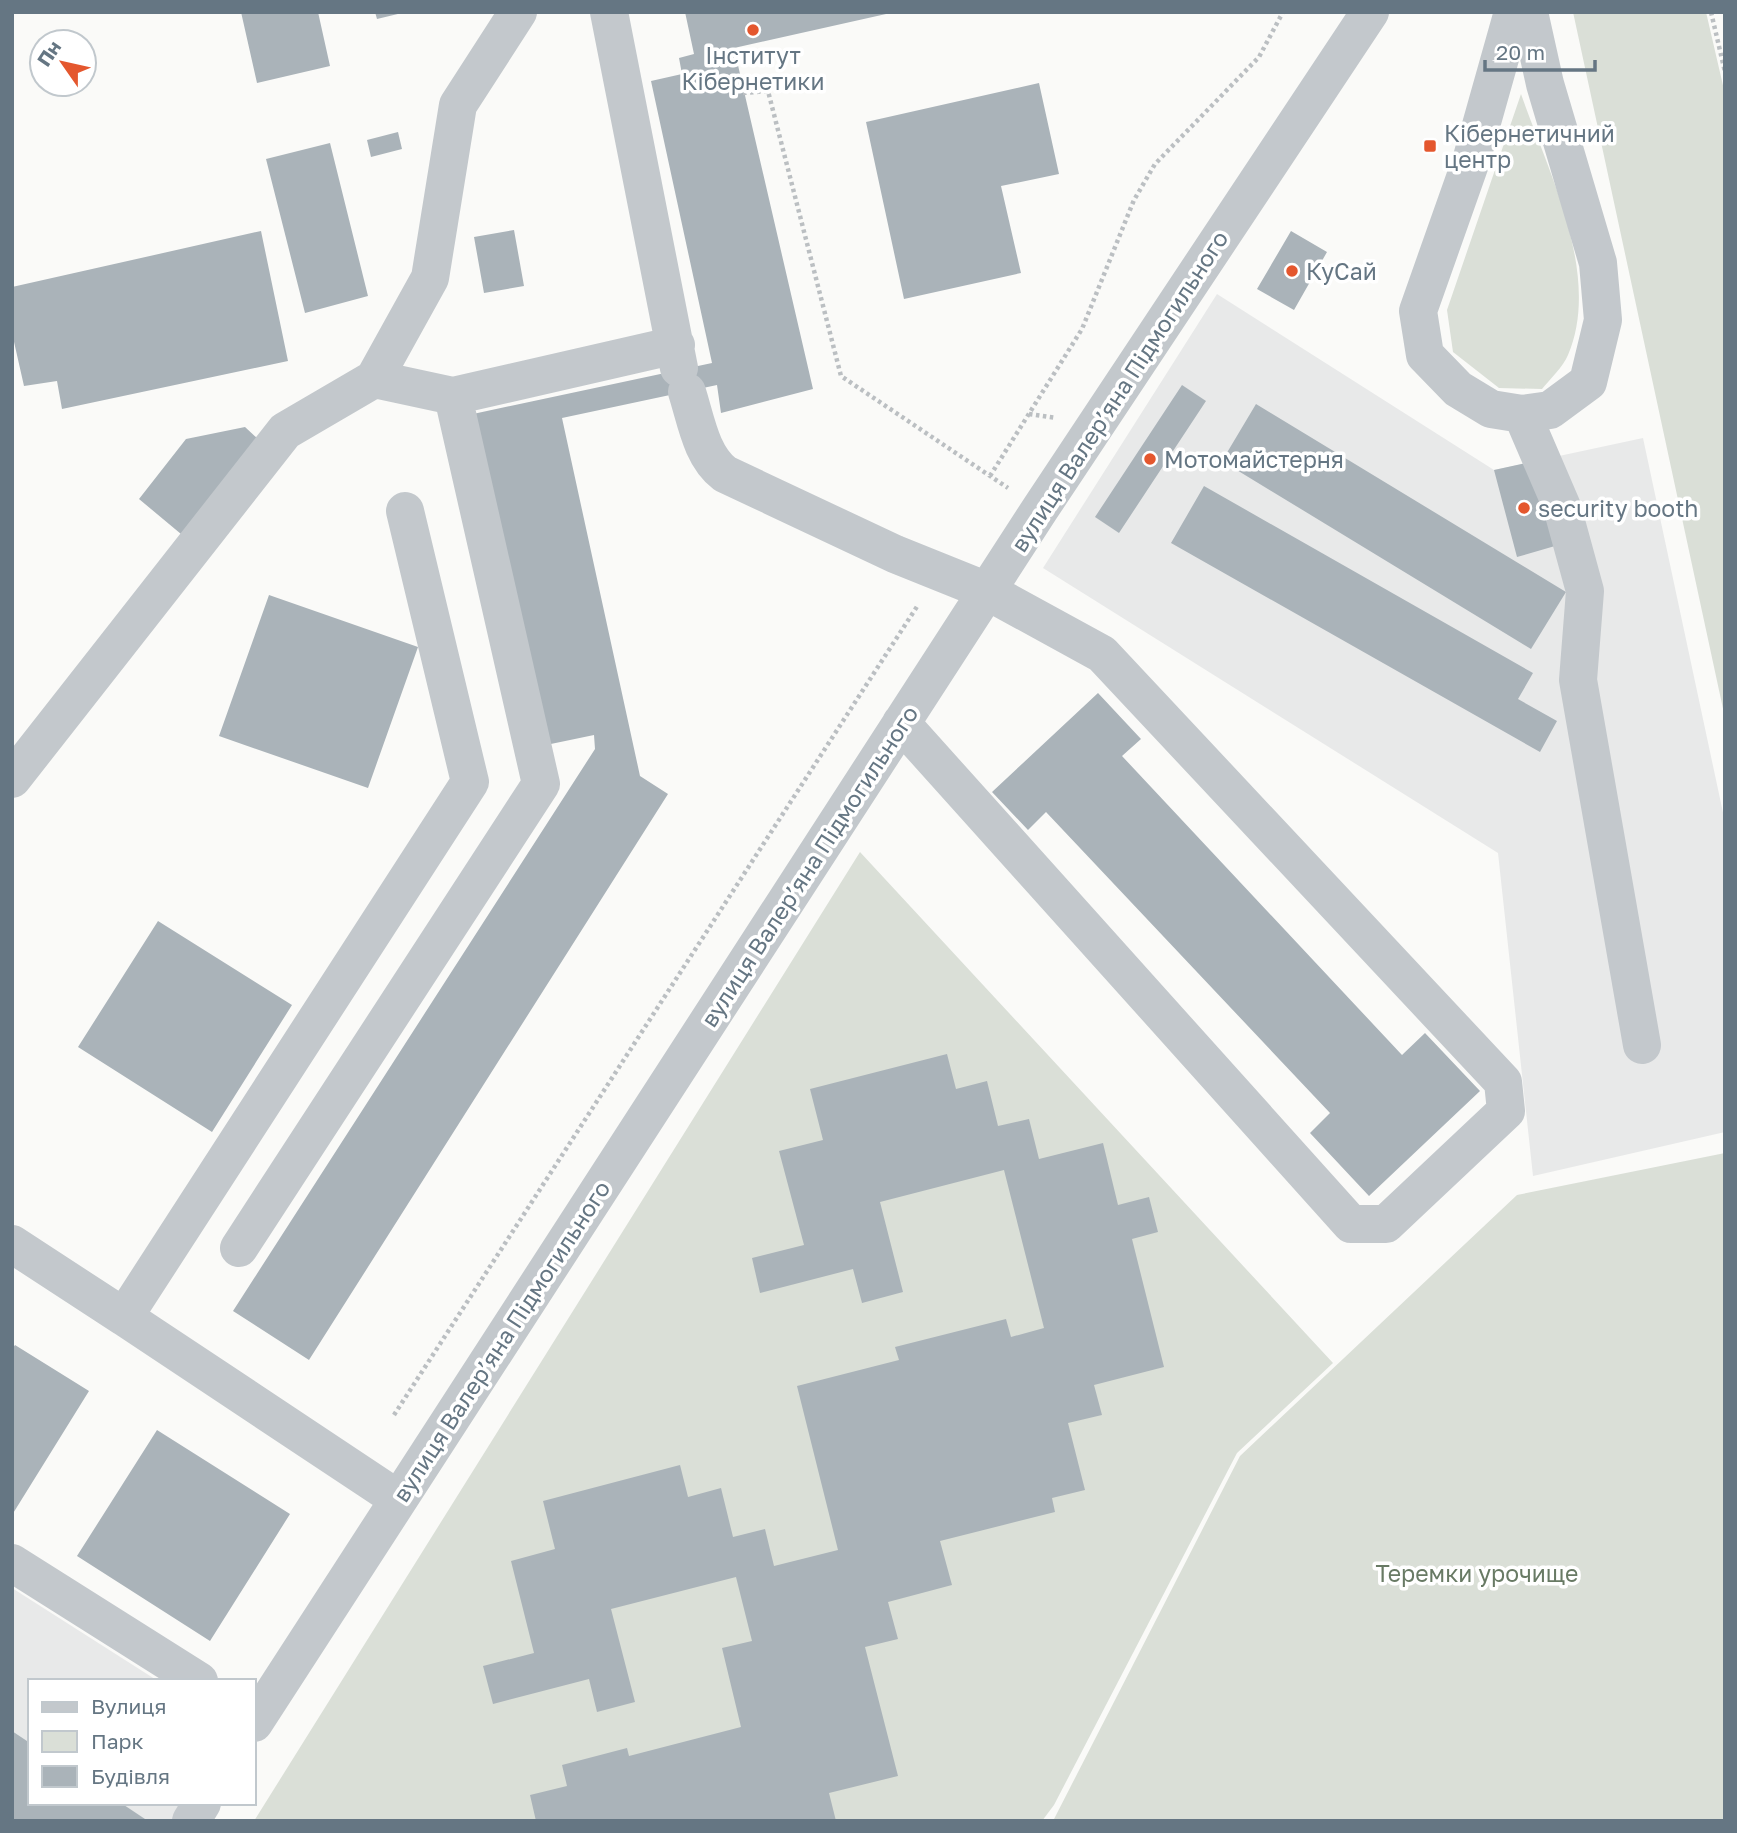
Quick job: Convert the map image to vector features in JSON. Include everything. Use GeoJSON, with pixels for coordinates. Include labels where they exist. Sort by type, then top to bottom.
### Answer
{"type":"FeatureCollection","features":[{"type":"Feature","properties":{"kind":"street"},"geometry":{"type":"LineString","coordinates":[[12,779],[285,431],[374,379],[430,278],[458,105],[518,12]]}},
{"type":"Feature","properties":{"kind":"street"},"geometry":{"type":"LineString","coordinates":[[609,12],[681,368],[706,449],[714,466],[724,474],[939,572],[987,591],[1102,654],[1503,1082],[1506,1111],[1387,1224],[1351,1224],[901,723]]}},
{"type":"Feature","properties":{"kind":"street","name":"вулиця Валерʼяна Підмогильного"},"geometry":{"type":"LineString","coordinates":[[256,1716],[1040,509],[1370,12]]}},
{"type":"Feature","properties":{"kind":"street"},"geometry":{"type":"LineString","coordinates":[[1513,12],[1471,161],[1418,310],[1424,355],[1458,389],[1491,409],[1522,414],[1550,410],[1588,382],[1603,320],[1598,262],[1545,84],[1529,12]]}},
{"type":"Feature","properties":{"kind":"street"},"geometry":{"type":"LineString","coordinates":[[374,379],[453,396],[681,368]]}},
{"type":"Feature","properties":{"kind":"street"},"geometry":{"type":"LineString","coordinates":[[239,1248],[541,784],[453,396]]}},
{"type":"Feature","properties":{"kind":"street"},"geometry":{"type":"LineString","coordinates":[[1522,414],[1562,507],[1585,592],[1578,680],[1642,1045]]}},
{"type":"Feature","properties":{"kind":"street"},"geometry":{"type":"LineString","coordinates":[[124,1317],[470,782],[405,511]]}},
{"type":"Feature","properties":{"kind":"street"},"geometry":{"type":"LineString","coordinates":[[12,1244],[398,1499]]}},
{"type":"Feature","properties":{"kind":"street"},"geometry":{"type":"LineString","coordinates":[[12,1563],[196,1679]]}},
{"type":"Feature","properties":{"kind":"street"},"geometry":{"type":"LineString","coordinates":[[191,1821],[201,1805]]}},
{"type":"Feature","properties":{"kind":"path"},"geometry":{"type":"LineString","coordinates":[[990,476],[1082,329],[1133,200],[1155,164],[1259,57],[1283,12]]}},
{"type":"Feature","properties":{"kind":"path"},"geometry":{"type":"LineString","coordinates":[[1711,12],[1725,72]]}},
{"type":"Feature","properties":{"kind":"path"},"geometry":{"type":"LineString","coordinates":[[743,93],[768,91],[841,376],[1040,509]]}},
{"type":"Feature","properties":{"kind":"path"},"geometry":{"type":"LineString","coordinates":[[394,1415],[939,572]]}},
{"type":"Feature","properties":{"kind":"shaded area"},"geometry":{"type":"Polygon","coordinates":[[[1217,294],[1494,470],[1643,438],[1725,822],[1725,1132],[1533,1176],[1498,853],[1043,568],[1217,294]]]}},
{"type":"Feature","properties":{"kind":"shaded area"},"geometry":{"type":"Polygon","coordinates":[[[12,1588],[155,1679],[28,1679],[28,1805],[187,1805],[177,1821],[12,1821],[12,1588]]]}},
{"type":"Feature","properties":{"kind":"green space"},"geometry":{"type":"Polygon","coordinates":[[[1573,12],[1706,12],[1725,94],[1725,718],[1573,12]]]}},
{"type":"Feature","properties":{"kind":"green space"},"geometry":{"type":"Polygon","coordinates":[[[1521,94],[1557,189],[1575,258],[1579,291],[1577,324],[1568,355],[1542,389],[1499,388],[1453,352],[1447,310],[1521,94]]]}},
{"type":"Feature","properties":{"kind":"green space"},"geometry":{"type":"Polygon","coordinates":[[[860,852],[1333,1363],[1237,1453],[1054,1805],[1042,1821],[254,1821],[860,852]]]}},
{"type":"Feature","properties":{"kind":"green space","name":"Теремки урочище"},"geometry":{"type":"Polygon","coordinates":[[[1725,1153],[1725,1821],[1053,1821],[1240,1456],[1517,1195],[1725,1153]]]}},
{"type":"Feature","properties":{"kind":"building"},"geometry":{"type":"Polygon","coordinates":[[[241,12],[318,12],[330,66],[257,83],[241,12]]]}},
{"type":"Feature","properties":{"kind":"building"},"geometry":{"type":"Polygon","coordinates":[[[375,12],[402,12],[402,13],[377,19],[375,12]]]}},
{"type":"Feature","properties":{"kind":"building"},"geometry":{"type":"Polygon","coordinates":[[[685,12],[895,12],[734,48],[813,389],[721,413],[717,385],[562,418],[640,776],[668,794],[309,1360],[233,1311],[595,749],[594,735],[546,745],[473,414],[712,363],[651,81],[682,74],[679,58],[694,54],[685,12]]]}},
{"type":"Feature","properties":{"kind":"building"},"geometry":{"type":"Polygon","coordinates":[[[1039,83],[1059,174],[1001,186],[1021,273],[904,299],[866,122],[1039,83]]]}},
{"type":"Feature","properties":{"kind":"building"},"geometry":{"type":"Polygon","coordinates":[[[398,132],[402,149],[371,157],[367,140],[398,132]]]}},
{"type":"Feature","properties":{"kind":"building"},"geometry":{"type":"Polygon","coordinates":[[[330,143],[368,296],[305,313],[266,159],[330,143]]]}},
{"type":"Feature","properties":{"kind":"building"},"geometry":{"type":"Polygon","coordinates":[[[514,230],[524,286],[484,293],[474,237],[514,230]]]}},
{"type":"Feature","properties":{"kind":"building"},"geometry":{"type":"Polygon","coordinates":[[[261,231],[288,361],[62,409],[57,381],[24,386],[12,333],[12,287],[261,231]]]}},
{"type":"Feature","properties":{"kind":"building","name":"КуСай"},"geometry":{"type":"Polygon","coordinates":[[[1291,231],[1327,252],[1294,310],[1257,289],[1291,231]]]}},
{"type":"Feature","properties":{"kind":"building","name":"Мотомайстерня"},"geometry":{"type":"Polygon","coordinates":[[[1182,385],[1206,401],[1119,533],[1095,517],[1182,385]]]}},
{"type":"Feature","properties":{"kind":"building"},"geometry":{"type":"Polygon","coordinates":[[[1256,404],[1566,592],[1531,649],[1222,461],[1256,404]]]}},
{"type":"Feature","properties":{"kind":"building"},"geometry":{"type":"Polygon","coordinates":[[[245,427],[259,440],[181,534],[139,499],[186,439],[245,427]]]}},
{"type":"Feature","properties":{"kind":"building","name":"security booth"},"geometry":{"type":"Polygon","coordinates":[[[1530,462],[1555,546],[1517,557],[1494,470],[1530,462]]]}},
{"type":"Feature","properties":{"kind":"building"},"geometry":{"type":"Polygon","coordinates":[[[1204,486],[1533,673],[1518,699],[1557,721],[1540,752],[1171,543],[1204,486]]]}},
{"type":"Feature","properties":{"kind":"building"},"geometry":{"type":"Polygon","coordinates":[[[269,595],[418,647],[368,788],[219,736],[269,595]]]}},
{"type":"Feature","properties":{"kind":"building"},"geometry":{"type":"Polygon","coordinates":[[[1098,693],[1141,739],[1122,756],[1402,1055],[1425,1033],[1480,1091],[1369,1196],[1310,1133],[1330,1113],[1046,812],[1028,830],[992,792],[1098,693]]]}},
{"type":"Feature","properties":{"kind":"building"},"geometry":{"type":"Polygon","coordinates":[[[158,921],[292,1005],[212,1132],[78,1047],[158,921]]]}},
{"type":"Feature","properties":{"kind":"building"},"geometry":{"type":"Polygon","coordinates":[[[947,1054],[956,1089],[987,1081],[998,1126],[1029,1119],[1039,1159],[1103,1143],[1118,1205],[1149,1197],[1158,1232],[1132,1239],[1164,1367],[1094,1385],[1102,1415],[1068,1423],[1085,1490],[1052,1498],[1055,1512],[940,1541],[952,1585],[888,1602],[898,1639],[865,1647],[898,1776],[829,1793],[836,1821],[536,1821],[530,1795],[567,1786],[562,1765],[627,1748],[629,1756],[741,1727],[722,1648],[752,1641],[736,1577],[611,1609],[635,1702],[597,1712],[589,1679],[493,1704],[483,1666],[534,1653],[511,1561],[555,1549],[543,1501],[680,1465],[688,1497],[721,1488],[733,1537],[765,1529],[774,1566],[838,1550],[797,1386],[899,1360],[895,1347],[1006,1319],[1011,1337],[1044,1328],[1004,1170],[880,1202],[903,1292],[862,1303],[853,1269],[760,1293],[752,1258],[804,1245],[779,1151],[823,1140],[810,1089],[947,1054]]]}},
{"type":"Feature","properties":{"kind":"building"},"geometry":{"type":"Polygon","coordinates":[[[15,1345],[89,1391],[12,1515],[12,1349],[15,1345]]]}},
{"type":"Feature","properties":{"kind":"building"},"geometry":{"type":"Polygon","coordinates":[[[157,1430],[290,1514],[210,1641],[77,1556],[157,1430]]]}},
{"type":"Feature","properties":{"kind":"building"},"geometry":{"type":"Polygon","coordinates":[[[12,1731],[28,1742],[28,1805],[124,1805],[148,1821],[12,1821],[12,1731]]]}},
{"type":"Feature","properties":{"kind":"place","name":"Інститут Кібернетики"},"geometry":{"type":"Point","coordinates":[753,30]}},
{"type":"Feature","properties":{"kind":"place","name":"Кібернетичний центр"},"geometry":{"type":"Point","coordinates":[1430,146]}},
{"type":"Feature","properties":{"kind":"place","name":"КуСай"},"geometry":{"type":"Point","coordinates":[1292,271]}},
{"type":"Feature","properties":{"kind":"place","name":"Мотомайстерня"},"geometry":{"type":"Point","coordinates":[1150,459]}},
{"type":"Feature","properties":{"kind":"place","name":"security booth"},"geometry":{"type":"Point","coordinates":[1524,508]}}]}
